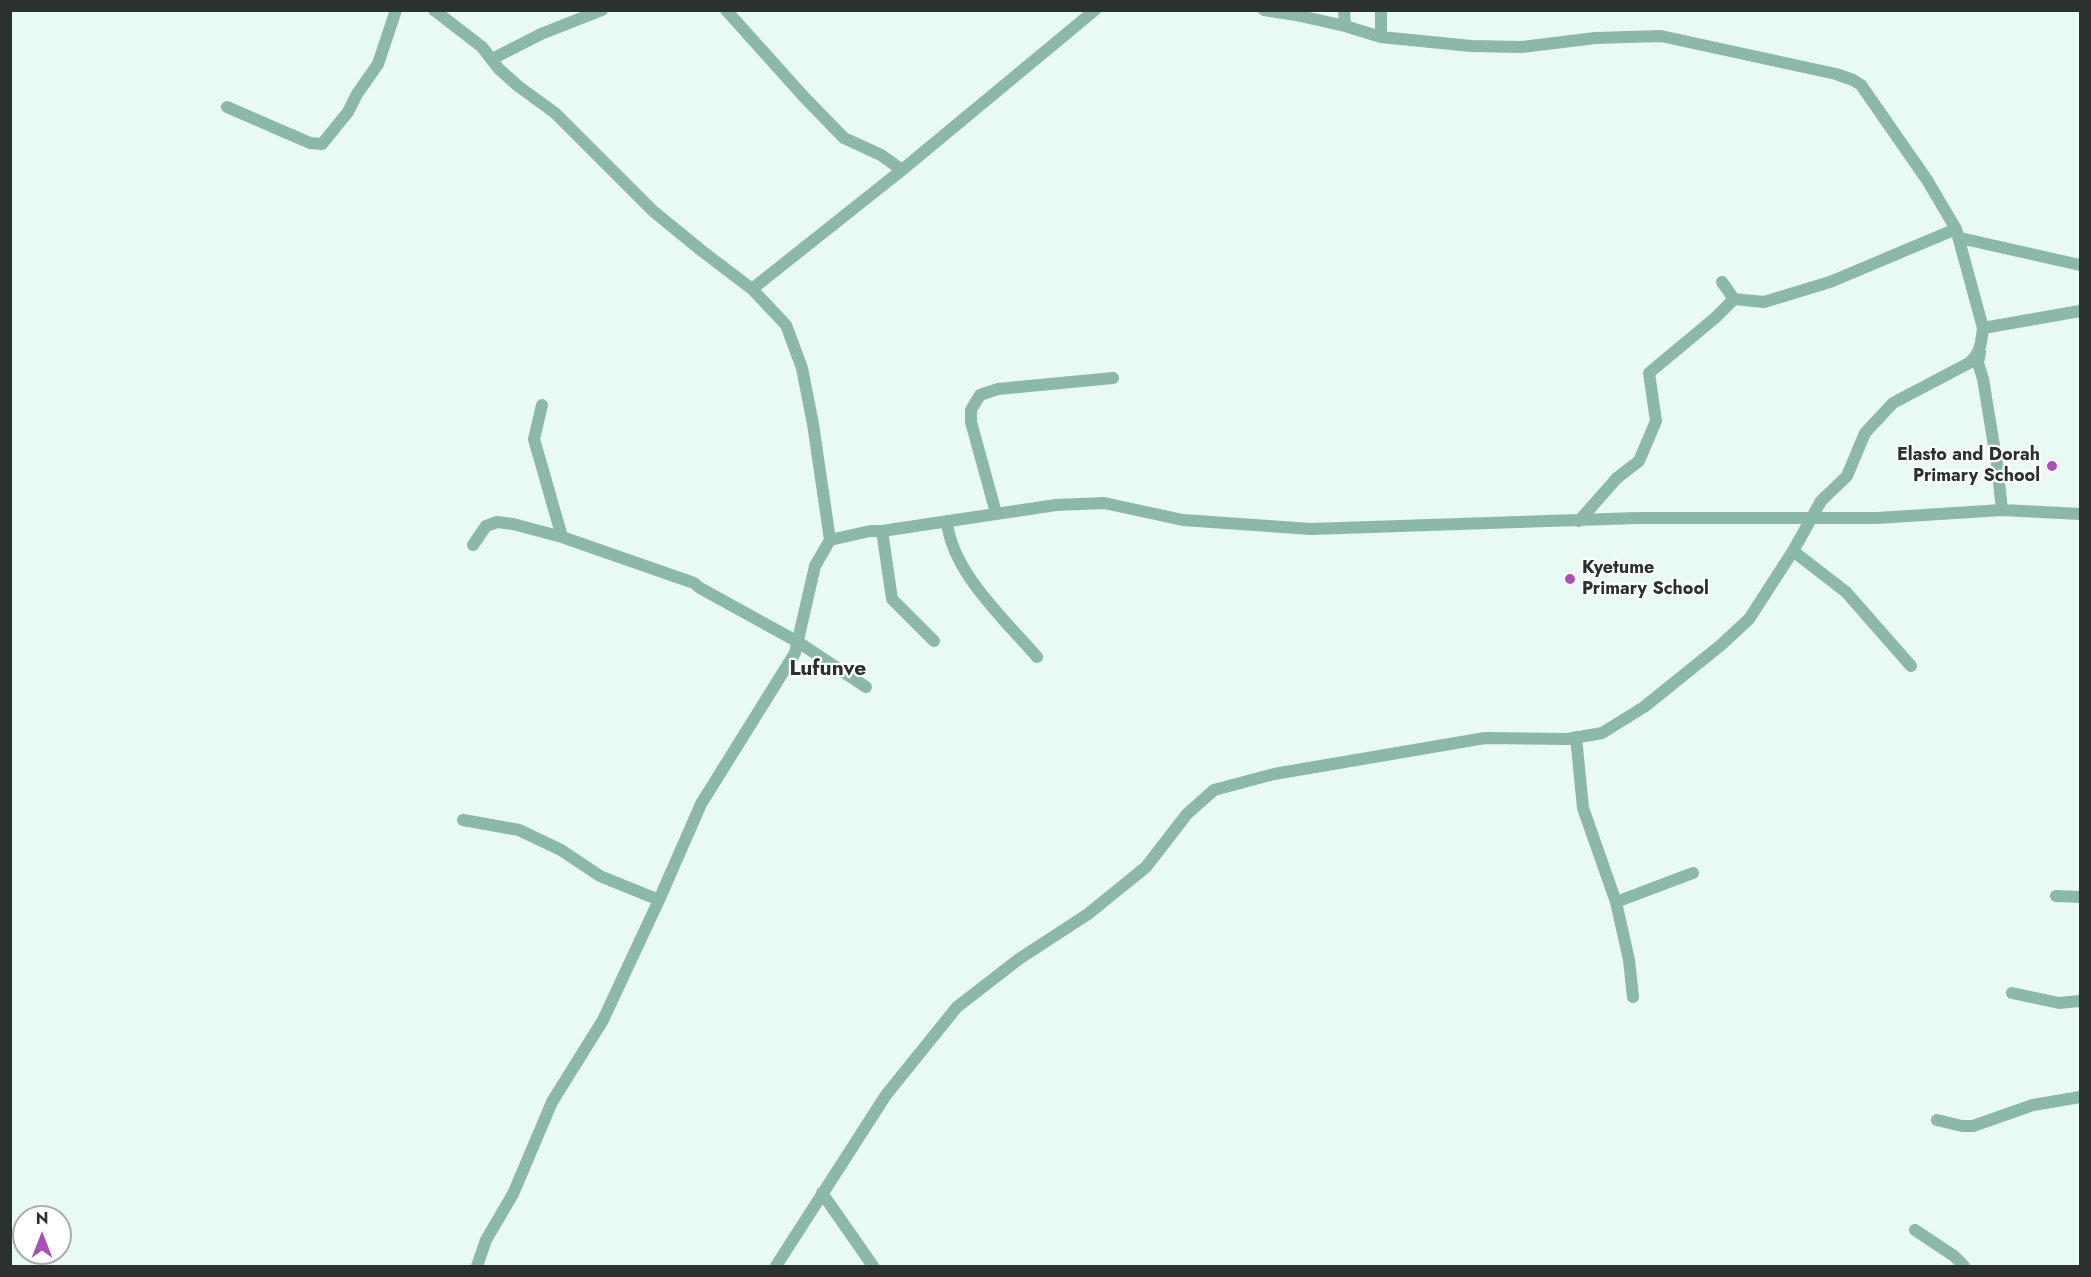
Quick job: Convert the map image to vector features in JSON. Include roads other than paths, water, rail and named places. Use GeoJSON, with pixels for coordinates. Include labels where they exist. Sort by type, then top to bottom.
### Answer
{"type":"FeatureCollection","features":[{"type":"Feature","properties":{"kind":"street"},"geometry":{"type":"LineString","coordinates":[[227,107],[310,143],[322,144],[348,112],[357,94],[378,64],[396,10]]}},
{"type":"Feature","properties":{"kind":"street"},"geometry":{"type":"LineString","coordinates":[[434,10],[482,47],[499,69],[555,113],[654,211],[752,289],[786,325],[802,368],[813,424],[830,540],[815,566],[795,653],[701,804],[603,1020],[552,1102],[513,1194],[486,1240],[477,1266]]}},
{"type":"Feature","properties":{"kind":"street"},"geometry":{"type":"LineString","coordinates":[[492,59],[541,34],[602,10]]}},
{"type":"Feature","properties":{"kind":"street"},"geometry":{"type":"LineString","coordinates":[[726,10],[844,138],[881,155],[902,170]]}},
{"type":"Feature","properties":{"kind":"street"},"geometry":{"type":"LineString","coordinates":[[1264,10],[1345,26],[1381,37],[1472,46],[1522,47],[1595,38],[1661,36],[1844,76],[1861,86],[1927,180],[1958,234],[1983,328],[1978,363],[1983,378],[2002,510]]}},
{"type":"Feature","properties":{"kind":"street"},"geometry":{"type":"LineString","coordinates":[[1344,10],[1345,26]]}},
{"type":"Feature","properties":{"kind":"street"},"geometry":{"type":"LineString","coordinates":[[1381,10],[1381,37]]}},
{"type":"Feature","properties":{"kind":"street"},"geometry":{"type":"LineString","coordinates":[[752,289],[902,170],[1091,12]]}},
{"type":"Feature","properties":{"kind":"street"},"geometry":{"type":"LineString","coordinates":[[1722,282],[1734,299],[1764,302],[1830,282],[1958,234],[2080,266]]}},
{"type":"Feature","properties":{"kind":"street"},"geometry":{"type":"LineString","coordinates":[[1579,521],[1617,478],[1639,461],[1656,421],[1649,373],[1715,318],[1734,299]]}},
{"type":"Feature","properties":{"kind":"street"},"geometry":{"type":"LineString","coordinates":[[1983,328],[2080,311]]}},
{"type":"Feature","properties":{"kind":"street"},"geometry":{"type":"LineString","coordinates":[[776,1266],[886,1095],[957,1007],[1019,959],[1088,914],[1146,867],[1187,814],[1214,790],[1274,774],[1485,738],[1576,737],[1602,733],[1636,712],[1749,620],[1793,551],[1821,501],[1847,476],[1865,433],[1893,403],[1969,363],[1977,357],[1981,347]]}},
{"type":"Feature","properties":{"kind":"street"},"geometry":{"type":"LineString","coordinates":[[996,513],[971,422],[971,410],[980,395],[998,389],[1113,378]]}},
{"type":"Feature","properties":{"kind":"street"},"geometry":{"type":"LineString","coordinates":[[542,405],[534,439],[562,537]]}},
{"type":"Feature","properties":{"kind":"street"},"geometry":{"type":"LineString","coordinates":[[830,540],[870,531],[947,522],[996,513],[1056,505],[1104,503],[1183,520],[1311,529],[1637,518],[1877,518],[2002,510],[2080,514]]}},
{"type":"Feature","properties":{"kind":"street"},"geometry":{"type":"LineString","coordinates":[[473,545],[486,525],[497,522],[513,524],[562,537],[694,583],[699,588],[798,642],[866,687]]}},
{"type":"Feature","properties":{"kind":"street"},"geometry":{"type":"LineString","coordinates":[[947,522],[952,548],[963,567],[984,596],[1037,657]]}},
{"type":"Feature","properties":{"kind":"street"},"geometry":{"type":"LineString","coordinates":[[882,531],[892,599],[934,641]]}},
{"type":"Feature","properties":{"kind":"street"},"geometry":{"type":"LineString","coordinates":[[1793,551],[1846,592],[1911,666]]}},
{"type":"Feature","properties":{"kind":"street"},"geometry":{"type":"LineString","coordinates":[[1576,737],[1582,808],[1616,902],[1629,960],[1632,997]]}},
{"type":"Feature","properties":{"kind":"street"},"geometry":{"type":"LineString","coordinates":[[463,820],[519,830],[561,850],[600,876],[659,900]]}},
{"type":"Feature","properties":{"kind":"street"},"geometry":{"type":"LineString","coordinates":[[1616,902],[1693,873]]}},
{"type":"Feature","properties":{"kind":"street"},"geometry":{"type":"LineString","coordinates":[[2056,896],[2080,897]]}},
{"type":"Feature","properties":{"kind":"street"},"geometry":{"type":"LineString","coordinates":[[2012,993],[2059,1003],[2080,1001]]}},
{"type":"Feature","properties":{"kind":"street"},"geometry":{"type":"LineString","coordinates":[[1937,1120],[1962,1126],[1973,1126],[2033,1105],[2080,1096]]}},
{"type":"Feature","properties":{"kind":"street"},"geometry":{"type":"LineString","coordinates":[[822,1193],[873,1266]]}},
{"type":"Feature","properties":{"kind":"street"},"geometry":{"type":"LineString","coordinates":[[1915,1230],[1954,1256],[1964,1266]]}},
{"type":"Feature","properties":{"kind":"place","name":"Elasto and Dorah Primary School"},"geometry":{"type":"Point","coordinates":[2052,466]}},
{"type":"Feature","properties":{"kind":"place","name":"Kyetume Primary School"},"geometry":{"type":"Point","coordinates":[1570,579]}},
{"type":"Feature","properties":{"kind":"district","name":"Lufunve"},"geometry":{"type":"Point","coordinates":[828,670]}}]}
